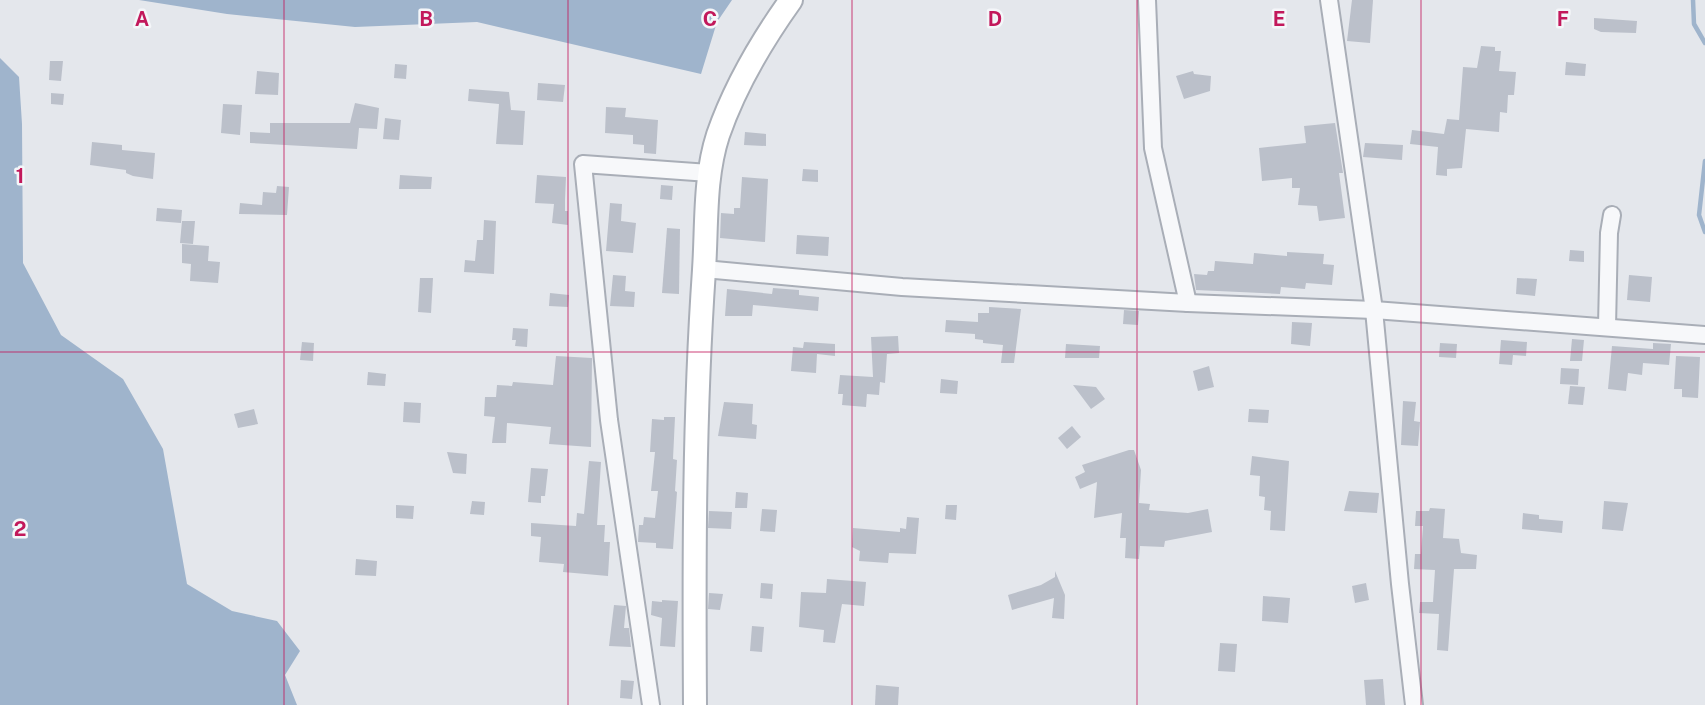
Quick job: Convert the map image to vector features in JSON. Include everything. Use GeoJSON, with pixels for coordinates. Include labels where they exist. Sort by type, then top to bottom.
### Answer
{"type":"FeatureCollection","features":[{"type":"Feature","properties":{"kind":"main road"},"geometry":{"type":"LineString","coordinates":[[695,705],[694,562],[698,375],[709,173],[718,135],[759,45],[791,0]]}},
{"type":"Feature","properties":{"kind":"street"},"geometry":{"type":"LineString","coordinates":[[1147,0],[1154,148],[1188,303]]}},
{"type":"Feature","properties":{"kind":"street"},"geometry":{"type":"LineString","coordinates":[[1329,0],[1374,310],[1414,705]]}},
{"type":"Feature","properties":{"kind":"street"},"geometry":{"type":"LineString","coordinates":[[651,705],[609,420],[583,164],[709,173]]}},
{"type":"Feature","properties":{"kind":"street"},"geometry":{"type":"LineString","coordinates":[[1606,327],[1609,233],[1612,215]]}},
{"type":"Feature","properties":{"kind":"street"},"geometry":{"type":"LineString","coordinates":[[704,269],[902,287],[1188,303],[1374,310],[1705,335]]}},
{"type":"Feature","properties":{"kind":"water"},"geometry":{"type":"Polygon","coordinates":[[[139,0],[732,0],[717,22],[701,74],[477,22],[355,27],[227,14],[139,0]]]}},
{"type":"Feature","properties":{"kind":"water"},"geometry":{"type":"Polygon","coordinates":[[[0,58],[19,77],[22,124],[23,263],[61,335],[123,379],[163,449],[187,584],[232,611],[277,621],[300,651],[285,675],[297,705],[0,705],[0,58]]]}},
{"type":"Feature","properties":{"kind":"building"},"geometry":{"type":"Polygon","coordinates":[[[1352,0],[1373,0],[1370,43],[1347,41],[1352,0]]]}},
{"type":"Feature","properties":{"kind":"building"},"geometry":{"type":"Polygon","coordinates":[[[1594,18],[1637,21],[1636,33],[1601,32],[1594,29],[1594,18]]]}},
{"type":"Feature","properties":{"kind":"building"},"geometry":{"type":"Polygon","coordinates":[[[1481,46],[1495,47],[1495,51],[1501,51],[1499,71],[1516,72],[1514,95],[1508,95],[1507,113],[1500,112],[1499,132],[1466,129],[1462,168],[1447,169],[1447,176],[1436,175],[1438,147],[1410,144],[1412,130],[1444,134],[1447,119],[1459,120],[1463,67],[1477,68],[1481,46]]]}},
{"type":"Feature","properties":{"kind":"building"},"geometry":{"type":"Polygon","coordinates":[[[50,61],[63,61],[61,81],[49,80],[50,61]]]}},
{"type":"Feature","properties":{"kind":"building"},"geometry":{"type":"Polygon","coordinates":[[[1566,62],[1586,64],[1585,76],[1565,75],[1566,62]]]}},
{"type":"Feature","properties":{"kind":"building"},"geometry":{"type":"Polygon","coordinates":[[[395,64],[407,65],[406,79],[394,78],[395,64]]]}},
{"type":"Feature","properties":{"kind":"building"},"geometry":{"type":"Polygon","coordinates":[[[257,71],[279,73],[278,95],[255,94],[257,71]]]}},
{"type":"Feature","properties":{"kind":"building"},"geometry":{"type":"Polygon","coordinates":[[[1193,71],[1194,74],[1211,76],[1210,91],[1184,99],[1176,76],[1193,71]]]}},
{"type":"Feature","properties":{"kind":"building"},"geometry":{"type":"Polygon","coordinates":[[[538,83],[565,85],[563,102],[537,100],[538,83]]]}},
{"type":"Feature","properties":{"kind":"building"},"geometry":{"type":"Polygon","coordinates":[[[469,89],[509,92],[511,110],[525,111],[523,145],[496,144],[499,104],[468,101],[469,89]]]}},
{"type":"Feature","properties":{"kind":"building"},"geometry":{"type":"Polygon","coordinates":[[[51,93],[64,94],[63,105],[51,104],[51,93]]]}},
{"type":"Feature","properties":{"kind":"building"},"geometry":{"type":"Polygon","coordinates":[[[355,103],[379,108],[377,129],[359,128],[357,149],[250,143],[250,132],[270,133],[270,123],[350,123],[355,103]]]}},
{"type":"Feature","properties":{"kind":"building"},"geometry":{"type":"Polygon","coordinates":[[[223,104],[242,105],[240,135],[221,133],[223,104]]]}},
{"type":"Feature","properties":{"kind":"building"},"geometry":{"type":"Polygon","coordinates":[[[606,107],[626,108],[625,117],[658,120],[656,154],[644,153],[644,145],[633,144],[633,135],[605,133],[606,107]]]}},
{"type":"Feature","properties":{"kind":"building"},"geometry":{"type":"Polygon","coordinates":[[[385,118],[401,120],[399,140],[383,139],[385,118]]]}},
{"type":"Feature","properties":{"kind":"building"},"geometry":{"type":"Polygon","coordinates":[[[1335,123],[1343,173],[1339,173],[1345,218],[1319,221],[1317,206],[1298,205],[1300,188],[1292,188],[1292,178],[1262,181],[1259,148],[1306,143],[1304,126],[1335,123]]]}},
{"type":"Feature","properties":{"kind":"building"},"geometry":{"type":"Polygon","coordinates":[[[745,132],[766,134],[766,146],[744,145],[745,132]]]}},
{"type":"Feature","properties":{"kind":"building"},"geometry":{"type":"Polygon","coordinates":[[[92,142],[122,145],[122,150],[155,153],[153,179],[133,176],[126,173],[126,170],[90,165],[92,142]]]}},
{"type":"Feature","properties":{"kind":"building"},"geometry":{"type":"Polygon","coordinates":[[[1365,143],[1403,145],[1402,160],[1363,157],[1365,143]]]}},
{"type":"Feature","properties":{"kind":"building"},"geometry":{"type":"Polygon","coordinates":[[[803,169],[818,170],[818,182],[802,181],[803,169]]]}},
{"type":"Feature","properties":{"kind":"building"},"geometry":{"type":"Polygon","coordinates":[[[400,175],[432,177],[431,189],[399,189],[400,175]]]}},
{"type":"Feature","properties":{"kind":"building"},"geometry":{"type":"Polygon","coordinates":[[[537,175],[566,177],[565,211],[568,211],[568,225],[552,223],[554,204],[535,203],[537,175]]]}},
{"type":"Feature","properties":{"kind":"building"},"geometry":{"type":"Polygon","coordinates":[[[742,177],[768,179],[765,242],[720,238],[721,213],[734,214],[734,208],[740,208],[742,177]]]}},
{"type":"Feature","properties":{"kind":"building"},"geometry":{"type":"Polygon","coordinates":[[[661,185],[673,186],[672,200],[660,199],[661,185]]]}},
{"type":"Feature","properties":{"kind":"building"},"geometry":{"type":"Polygon","coordinates":[[[277,186],[289,187],[287,215],[239,214],[240,203],[262,205],[263,192],[276,193],[277,186]]]}},
{"type":"Feature","properties":{"kind":"building"},"geometry":{"type":"Polygon","coordinates":[[[610,203],[622,204],[621,221],[636,223],[633,253],[606,251],[610,203]]]}},
{"type":"Feature","properties":{"kind":"building"},"geometry":{"type":"Polygon","coordinates":[[[157,208],[182,210],[181,223],[156,221],[157,208]]]}},
{"type":"Feature","properties":{"kind":"building"},"geometry":{"type":"Polygon","coordinates":[[[484,220],[496,221],[494,274],[464,272],[465,260],[475,261],[477,240],[483,240],[484,220]]]}},
{"type":"Feature","properties":{"kind":"building"},"geometry":{"type":"Polygon","coordinates":[[[182,221],[195,221],[193,244],[180,243],[182,221]]]}},
{"type":"Feature","properties":{"kind":"building"},"geometry":{"type":"Polygon","coordinates":[[[667,228],[680,229],[679,294],[662,293],[667,228]]]}},
{"type":"Feature","properties":{"kind":"building"},"geometry":{"type":"Polygon","coordinates":[[[797,235],[829,237],[828,256],[796,254],[797,235]]]}},
{"type":"Feature","properties":{"kind":"building"},"geometry":{"type":"Polygon","coordinates":[[[182,244],[209,246],[208,261],[220,262],[218,283],[190,281],[191,264],[182,263],[182,244]]]}},
{"type":"Feature","properties":{"kind":"building"},"geometry":{"type":"Polygon","coordinates":[[[1570,250],[1584,251],[1584,262],[1569,261],[1570,250]]]}},
{"type":"Feature","properties":{"kind":"building"},"geometry":{"type":"Polygon","coordinates":[[[1287,252],[1324,254],[1323,264],[1334,265],[1332,285],[1306,283],[1305,289],[1281,287],[1280,294],[1196,290],[1194,274],[1207,275],[1208,271],[1214,271],[1215,261],[1253,264],[1254,253],[1287,256],[1287,252]]]}},
{"type":"Feature","properties":{"kind":"building"},"geometry":{"type":"Polygon","coordinates":[[[613,275],[626,276],[625,291],[635,292],[634,307],[610,306],[613,275]]]}},
{"type":"Feature","properties":{"kind":"building"},"geometry":{"type":"Polygon","coordinates":[[[1629,275],[1652,277],[1650,302],[1627,300],[1629,275]]]}},
{"type":"Feature","properties":{"kind":"building"},"geometry":{"type":"Polygon","coordinates":[[[420,278],[433,278],[431,313],[418,312],[420,278]]]}},
{"type":"Feature","properties":{"kind":"building"},"geometry":{"type":"Polygon","coordinates":[[[1517,278],[1537,279],[1535,296],[1516,294],[1517,278]]]}},
{"type":"Feature","properties":{"kind":"building"},"geometry":{"type":"Polygon","coordinates":[[[773,288],[799,290],[799,295],[819,297],[818,311],[753,305],[752,316],[725,316],[727,289],[772,294],[773,288]]]}},
{"type":"Feature","properties":{"kind":"building"},"geometry":{"type":"Polygon","coordinates":[[[550,293],[569,295],[568,307],[549,306],[550,293]]]}},
{"type":"Feature","properties":{"kind":"building"},"geometry":{"type":"Polygon","coordinates":[[[989,307],[1021,309],[1014,363],[1001,363],[1003,345],[983,343],[983,340],[975,339],[975,334],[945,332],[946,320],[978,322],[978,313],[989,313],[989,307]]]}},
{"type":"Feature","properties":{"kind":"building"},"geometry":{"type":"Polygon","coordinates":[[[1124,310],[1139,311],[1138,325],[1123,324],[1124,310]]]}},
{"type":"Feature","properties":{"kind":"building"},"geometry":{"type":"Polygon","coordinates":[[[1292,322],[1312,323],[1310,346],[1291,344],[1292,322]]]}},
{"type":"Feature","properties":{"kind":"building"},"geometry":{"type":"Polygon","coordinates":[[[513,328],[528,329],[527,347],[515,346],[516,340],[512,340],[513,328]]]}},
{"type":"Feature","properties":{"kind":"building"},"geometry":{"type":"Polygon","coordinates":[[[898,336],[899,353],[887,354],[885,383],[880,382],[879,395],[867,394],[866,407],[842,405],[843,394],[838,394],[840,375],[873,377],[871,337],[898,336]]]}},
{"type":"Feature","properties":{"kind":"building"},"geometry":{"type":"Polygon","coordinates":[[[1572,339],[1584,340],[1582,361],[1570,361],[1572,339]]]}},
{"type":"Feature","properties":{"kind":"building"},"geometry":{"type":"Polygon","coordinates":[[[1501,340],[1527,342],[1526,356],[1513,355],[1512,365],[1499,364],[1501,340]]]}},
{"type":"Feature","properties":{"kind":"building"},"geometry":{"type":"Polygon","coordinates":[[[302,342],[314,343],[313,361],[300,360],[302,342]]]}},
{"type":"Feature","properties":{"kind":"building"},"geometry":{"type":"Polygon","coordinates":[[[804,342],[835,344],[835,356],[817,354],[816,373],[791,371],[793,347],[803,348],[804,342]]]}},
{"type":"Feature","properties":{"kind":"building"},"geometry":{"type":"Polygon","coordinates":[[[1440,343],[1457,344],[1456,358],[1439,357],[1440,343]]]}},
{"type":"Feature","properties":{"kind":"building"},"geometry":{"type":"Polygon","coordinates":[[[1653,343],[1671,344],[1669,365],[1643,363],[1642,375],[1628,373],[1626,391],[1608,389],[1612,346],[1653,349],[1653,343]]]}},
{"type":"Feature","properties":{"kind":"building"},"geometry":{"type":"Polygon","coordinates":[[[1066,344],[1100,346],[1099,358],[1065,358],[1066,344]]]}},
{"type":"Feature","properties":{"kind":"building"},"geometry":{"type":"Polygon","coordinates":[[[556,356],[592,358],[591,447],[549,444],[551,427],[507,423],[506,443],[492,443],[495,417],[484,416],[485,397],[496,397],[497,385],[512,386],[513,382],[553,385],[556,356]]]}},
{"type":"Feature","properties":{"kind":"building"},"geometry":{"type":"Polygon","coordinates":[[[1676,356],[1700,357],[1698,398],[1682,397],[1682,389],[1674,389],[1676,356]]]}},
{"type":"Feature","properties":{"kind":"building"},"geometry":{"type":"Polygon","coordinates":[[[1209,366],[1214,387],[1198,391],[1193,371],[1209,366]]]}},
{"type":"Feature","properties":{"kind":"building"},"geometry":{"type":"Polygon","coordinates":[[[1561,368],[1579,369],[1578,385],[1560,384],[1561,368]]]}},
{"type":"Feature","properties":{"kind":"building"},"geometry":{"type":"Polygon","coordinates":[[[368,372],[386,374],[385,386],[367,385],[368,372]]]}},
{"type":"Feature","properties":{"kind":"building"},"geometry":{"type":"Polygon","coordinates":[[[941,379],[958,381],[957,394],[940,393],[941,379]]]}},
{"type":"Feature","properties":{"kind":"building"},"geometry":{"type":"Polygon","coordinates":[[[1073,385],[1096,387],[1105,399],[1091,409],[1073,385]]]}},
{"type":"Feature","properties":{"kind":"building"},"geometry":{"type":"Polygon","coordinates":[[[1570,386],[1585,387],[1583,405],[1568,404],[1570,386]]]}},
{"type":"Feature","properties":{"kind":"building"},"geometry":{"type":"Polygon","coordinates":[[[1403,401],[1416,402],[1414,421],[1420,422],[1418,446],[1401,445],[1403,401]]]}},
{"type":"Feature","properties":{"kind":"building"},"geometry":{"type":"Polygon","coordinates":[[[404,402],[421,403],[420,423],[403,422],[404,402]]]}},
{"type":"Feature","properties":{"kind":"building"},"geometry":{"type":"Polygon","coordinates":[[[724,402],[753,404],[752,424],[757,425],[756,439],[718,436],[724,402]]]}},
{"type":"Feature","properties":{"kind":"building"},"geometry":{"type":"Polygon","coordinates":[[[254,409],[258,424],[238,428],[234,414],[254,409]]]}},
{"type":"Feature","properties":{"kind":"building"},"geometry":{"type":"Polygon","coordinates":[[[1249,409],[1269,410],[1268,423],[1248,422],[1249,409]]]}},
{"type":"Feature","properties":{"kind":"building"},"geometry":{"type":"Polygon","coordinates":[[[664,417],[675,417],[673,459],[677,460],[675,491],[677,492],[673,549],[656,548],[656,543],[638,542],[639,525],[643,525],[644,517],[655,518],[658,491],[651,491],[655,452],[650,452],[652,419],[664,420],[664,417]]]}},
{"type":"Feature","properties":{"kind":"building"},"geometry":{"type":"Polygon","coordinates":[[[1072,426],[1081,437],[1067,449],[1058,438],[1072,426]]]}},
{"type":"Feature","properties":{"kind":"building"},"geometry":{"type":"Polygon","coordinates":[[[1134,450],[1141,470],[1139,503],[1150,504],[1149,510],[1188,513],[1208,509],[1212,532],[1165,541],[1164,547],[1140,546],[1139,559],[1125,558],[1126,538],[1120,538],[1122,513],[1094,518],[1097,482],[1080,489],[1075,477],[1085,472],[1082,465],[1134,450]]]}},
{"type":"Feature","properties":{"kind":"building"},"geometry":{"type":"Polygon","coordinates":[[[447,452],[467,454],[466,474],[453,473],[447,452]]]}},
{"type":"Feature","properties":{"kind":"building"},"geometry":{"type":"Polygon","coordinates":[[[1252,456],[1289,461],[1285,531],[1270,530],[1271,511],[1264,510],[1265,497],[1259,496],[1260,476],[1250,475],[1252,456]]]}},
{"type":"Feature","properties":{"kind":"building"},"geometry":{"type":"Polygon","coordinates":[[[589,461],[601,462],[597,525],[605,525],[604,542],[610,542],[608,576],[563,572],[564,564],[539,562],[541,537],[531,536],[531,523],[576,526],[577,513],[584,514],[589,461]]]}},
{"type":"Feature","properties":{"kind":"building"},"geometry":{"type":"Polygon","coordinates":[[[531,468],[548,469],[545,496],[541,496],[541,503],[528,502],[531,468]]]}},
{"type":"Feature","properties":{"kind":"building"},"geometry":{"type":"Polygon","coordinates":[[[1349,491],[1379,493],[1377,513],[1344,511],[1349,491]]]}},
{"type":"Feature","properties":{"kind":"building"},"geometry":{"type":"Polygon","coordinates":[[[736,492],[748,493],[747,508],[735,508],[736,492]]]}},
{"type":"Feature","properties":{"kind":"building"},"geometry":{"type":"Polygon","coordinates":[[[472,501],[485,502],[484,515],[470,514],[472,501]]]}},
{"type":"Feature","properties":{"kind":"building"},"geometry":{"type":"Polygon","coordinates":[[[1604,501],[1628,503],[1623,531],[1602,529],[1604,501]]]}},
{"type":"Feature","properties":{"kind":"building"},"geometry":{"type":"Polygon","coordinates":[[[396,505],[414,506],[413,519],[396,518],[396,505]]]}},
{"type":"Feature","properties":{"kind":"building"},"geometry":{"type":"Polygon","coordinates":[[[946,505],[957,505],[956,520],[945,519],[946,505]]]}},
{"type":"Feature","properties":{"kind":"building"},"geometry":{"type":"Polygon","coordinates":[[[1430,508],[1445,509],[1443,538],[1459,539],[1461,553],[1477,555],[1476,569],[1454,569],[1448,651],[1437,650],[1439,614],[1419,613],[1420,602],[1433,602],[1435,570],[1414,569],[1415,554],[1421,554],[1423,526],[1415,526],[1416,511],[1429,511],[1430,508]]]}},
{"type":"Feature","properties":{"kind":"building"},"geometry":{"type":"Polygon","coordinates":[[[762,509],[777,510],[775,532],[760,531],[762,509]]]}},
{"type":"Feature","properties":{"kind":"building"},"geometry":{"type":"Polygon","coordinates":[[[709,511],[732,512],[731,529],[708,528],[709,511]]]}},
{"type":"Feature","properties":{"kind":"building"},"geometry":{"type":"Polygon","coordinates":[[[1523,513],[1539,515],[1539,519],[1563,521],[1562,533],[1522,529],[1523,513]]]}},
{"type":"Feature","properties":{"kind":"building"},"geometry":{"type":"Polygon","coordinates":[[[907,517],[919,518],[916,554],[889,553],[888,563],[859,561],[860,551],[852,547],[853,528],[900,532],[900,528],[906,529],[907,517]]]}},
{"type":"Feature","properties":{"kind":"building"},"geometry":{"type":"Polygon","coordinates":[[[356,559],[377,561],[376,576],[355,575],[356,559]]]}},
{"type":"Feature","properties":{"kind":"building"},"geometry":{"type":"Polygon","coordinates":[[[1055,571],[1065,595],[1064,619],[1052,618],[1054,598],[1012,610],[1008,595],[1041,585],[1055,577],[1055,571]]]}},
{"type":"Feature","properties":{"kind":"building"},"geometry":{"type":"Polygon","coordinates":[[[827,579],[866,582],[864,606],[842,604],[835,643],[823,642],[824,630],[799,627],[801,592],[826,593],[827,579]]]}},
{"type":"Feature","properties":{"kind":"building"},"geometry":{"type":"Polygon","coordinates":[[[761,583],[773,584],[772,599],[760,598],[761,583]]]}},
{"type":"Feature","properties":{"kind":"building"},"geometry":{"type":"Polygon","coordinates":[[[1366,583],[1369,600],[1355,603],[1352,586],[1366,583]]]}},
{"type":"Feature","properties":{"kind":"building"},"geometry":{"type":"Polygon","coordinates":[[[709,593],[723,594],[720,610],[708,609],[709,593]]]}},
{"type":"Feature","properties":{"kind":"building"},"geometry":{"type":"Polygon","coordinates":[[[1263,596],[1290,598],[1288,623],[1262,621],[1263,596]]]}},
{"type":"Feature","properties":{"kind":"building"},"geometry":{"type":"Polygon","coordinates":[[[662,600],[678,601],[675,647],[660,646],[662,618],[651,615],[652,601],[662,602],[662,600]]]}},
{"type":"Feature","properties":{"kind":"building"},"geometry":{"type":"Polygon","coordinates":[[[614,605],[626,606],[624,628],[629,628],[631,647],[609,646],[614,605]]]}},
{"type":"Feature","properties":{"kind":"building"},"geometry":{"type":"Polygon","coordinates":[[[752,626],[764,627],[762,652],[750,651],[752,626]]]}},
{"type":"Feature","properties":{"kind":"building"},"geometry":{"type":"Polygon","coordinates":[[[1220,643],[1237,644],[1235,672],[1218,671],[1220,643]]]}},
{"type":"Feature","properties":{"kind":"building"},"geometry":{"type":"Polygon","coordinates":[[[1383,679],[1385,705],[1366,705],[1364,680],[1383,679]]]}},
{"type":"Feature","properties":{"kind":"building"},"geometry":{"type":"Polygon","coordinates":[[[621,680],[634,681],[632,699],[620,698],[621,680]]]}},
{"type":"Feature","properties":{"kind":"building"},"geometry":{"type":"Polygon","coordinates":[[[876,685],[899,687],[898,705],[875,705],[876,685]]]}},
{"type":"Feature","properties":{"kind":"waterway"},"geometry":{"type":"LineString","coordinates":[[1693,0],[1694,24],[1705,43]]}},
{"type":"Feature","properties":{"kind":"waterway"},"geometry":{"type":"LineString","coordinates":[[1705,161],[1699,215],[1705,232]]}}]}
